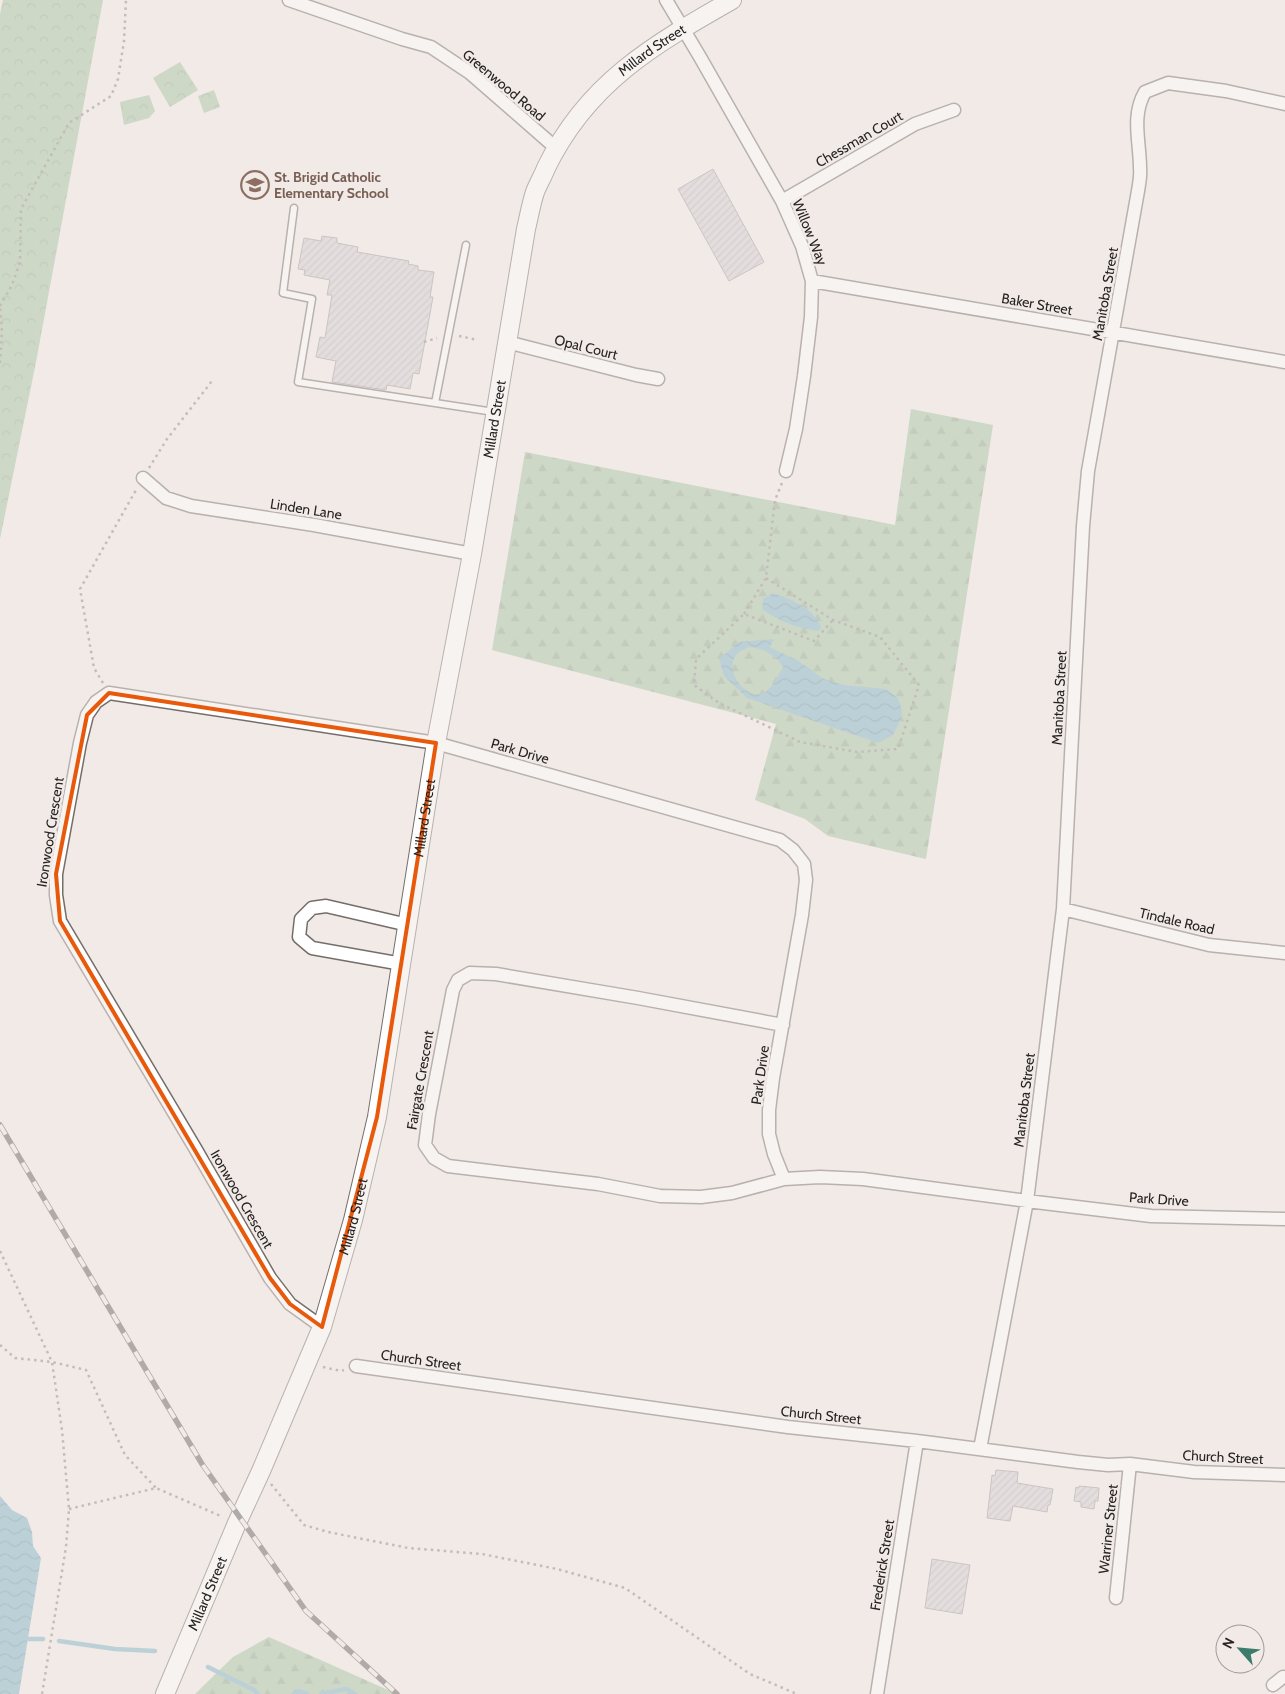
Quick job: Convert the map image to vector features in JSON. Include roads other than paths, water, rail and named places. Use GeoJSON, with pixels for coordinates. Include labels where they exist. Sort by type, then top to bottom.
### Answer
{"type":"FeatureCollection","features":[{"type":"Feature","properties":{"kind":"street","name":"Greenwood Road"},"geometry":{"type":"LineString","coordinates":[[289,0],[402,40],[432,48],[470,73],[556,148]]}},
{"type":"Feature","properties":{"kind":"street","name":"Willow Way"},"geometry":{"type":"LineString","coordinates":[[666,0],[684,28],[782,201],[802,246],[812,281],[811,317],[805,366],[796,429],[786,471]]}},
{"type":"Feature","properties":{"kind":"street","name":"Millard Street"},"geometry":{"type":"LineString","coordinates":[[165,1694],[322,1327],[353,1220],[377,1117],[436,742],[472,554],[528,220],[535,192],[556,148],[588,103],[616,76],[648,50],[732,0]]}},
{"type":"Feature","properties":{"kind":"street","name":"Manitoba Street"},"geometry":{"type":"LineString","coordinates":[[980,1449],[1027,1201],[1063,908],[1083,526],[1088,471],[1138,192],[1140,168],[1136,127],[1138,109],[1145,92],[1168,83],[1217,89],[1285,104]]}},
{"type":"Feature","properties":{"kind":"street","name":"Chessman Court"},"geometry":{"type":"LineString","coordinates":[[782,201],[915,124],[954,110]]}},
{"type":"Feature","properties":{"kind":"street","name":"Baker Street"},"geometry":{"type":"LineString","coordinates":[[812,281],[1285,362]]}},
{"type":"Feature","properties":{"kind":"street","name":"Opal Court"},"geometry":{"type":"LineString","coordinates":[[507,342],[658,379]]}},
{"type":"Feature","properties":{"kind":"street","name":"Linden Lane"},"geometry":{"type":"LineString","coordinates":[[143,478],[166,498],[191,506],[314,525],[472,554]]}},
{"type":"Feature","properties":{"kind":"street","name":"Ironwood Crescent"},"geometry":{"type":"LineString","coordinates":[[322,1327],[290,1304],[270,1278],[60,921],[56,895],[56,874],[80,743],[86,715],[96,702],[109,693],[436,742]]}},
{"type":"Feature","properties":{"kind":"street","name":"Park Drive"},"geometry":{"type":"LineString","coordinates":[[436,742],[780,840],[793,850],[804,864],[806,880],[802,916],[769,1110],[769,1134],[774,1154],[784,1178],[820,1176],[863,1179],[1151,1216],[1285,1219]]}},
{"type":"Feature","properties":{"kind":"street"},"geometry":{"type":"LineString","coordinates":[[402,964],[312,948],[299,937],[301,919],[312,908],[326,906],[408,925]]}},
{"type":"Feature","properties":{"kind":"street","name":"Tindale Road"},"geometry":{"type":"LineString","coordinates":[[1063,908],[1209,945],[1285,953]]}},
{"type":"Feature","properties":{"kind":"street","name":"Fairgate Crescent"},"geometry":{"type":"LineString","coordinates":[[783,1026],[638,998],[496,974],[470,973],[458,980],[453,990],[429,1114],[425,1146],[434,1158],[448,1166],[598,1184],[660,1196],[709,1196],[732,1193],[784,1178]]}},
{"type":"Feature","properties":{"kind":"street","name":"Church Street"},"geometry":{"type":"LineString","coordinates":[[356,1366],[788,1427],[1108,1465],[1130,1464],[1194,1472],[1285,1475]]}},
{"type":"Feature","properties":{"kind":"street","name":"Frederick Street"},"geometry":{"type":"LineString","coordinates":[[877,1694],[916,1441]]}},
{"type":"Feature","properties":{"kind":"street","name":"Warriner Street"},"geometry":{"type":"LineString","coordinates":[[1116,1598],[1130,1464]]}},
{"type":"Feature","properties":{"kind":"lane"},"geometry":{"type":"LineString","coordinates":[[294,208],[283,293],[312,299],[298,382],[495,413]]}},
{"type":"Feature","properties":{"kind":"lane"},"geometry":{"type":"LineString","coordinates":[[435,403],[466,245]]}},
{"type":"Feature","properties":{"kind":"water"},"geometry":{"type":"Polygon","coordinates":[[[773,593],[794,601],[807,609],[818,620],[821,627],[819,631],[789,624],[775,618],[762,609],[763,599],[773,593]]]}},
{"type":"Feature","properties":{"kind":"water"},"geometry":{"type":"Polygon","coordinates":[[[772,639],[774,640],[770,646],[771,648],[797,660],[824,679],[844,685],[886,689],[898,698],[902,710],[901,719],[893,735],[878,743],[747,698],[724,676],[719,659],[739,642],[772,639]],[[749,647],[739,652],[734,659],[734,673],[741,686],[747,691],[761,694],[771,687],[783,667],[772,656],[749,647]]]}},
{"type":"Feature","properties":{"kind":"water"},"geometry":{"type":"Polygon","coordinates":[[[0,1496],[12,1510],[27,1518],[32,1532],[33,1546],[41,1558],[19,1694],[0,1694],[0,1496]]]}},
{"type":"Feature","properties":{"kind":"waterway"},"geometry":{"type":"LineString","coordinates":[[29,1639],[43,1639]]}},
{"type":"Feature","properties":{"kind":"waterway"},"geometry":{"type":"LineString","coordinates":[[59,1641],[115,1649],[155,1651]]}},
{"type":"Feature","properties":{"kind":"waterway"},"geometry":{"type":"LineString","coordinates":[[208,1667],[254,1690],[258,1694]]}},
{"type":"Feature","properties":{"kind":"waterway"},"geometry":{"type":"LineString","coordinates":[[321,1694],[346,1689],[355,1694]]}},
{"type":"Feature","properties":{"kind":"waterway"},"geometry":{"type":"LineString","coordinates":[[294,1694],[298,1691],[307,1694]]}},
{"type":"Feature","properties":{"kind":"railway"},"geometry":{"type":"LineString","coordinates":[[0,1125],[202,1464],[306,1611],[397,1694]]}},
{"type":"Feature","properties":{"kind":"place","name":"St. Brigid Catholic Elementary School"},"geometry":{"type":"Point","coordinates":[255,185]}}]}
